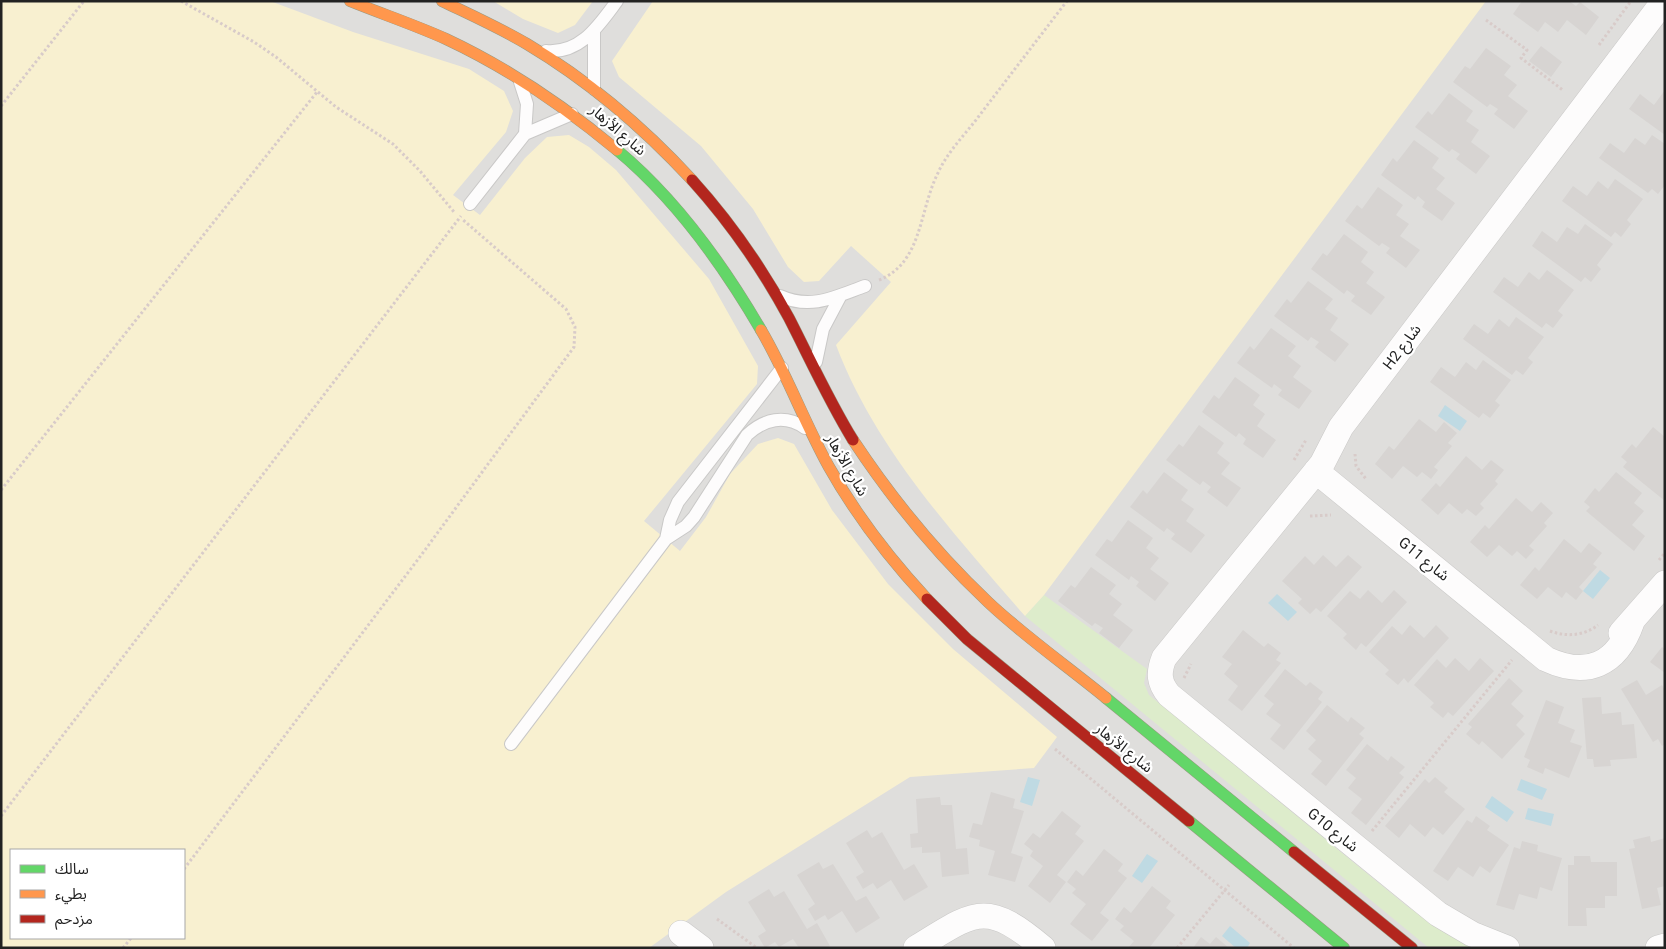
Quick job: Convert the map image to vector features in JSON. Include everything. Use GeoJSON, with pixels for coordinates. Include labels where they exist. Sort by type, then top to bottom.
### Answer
{"type":"FeatureCollection","features":[{"type":"Feature","properties":{"kind":"street","name":"شارع الأزهار"},"geometry":{"type":"LineString","coordinates":[[350,1],[459,45],[518,76],[574,113],[624,154],[670,200],[712,251],[746,303],[782,368],[836,479],[864,522],[895,564],[929,603],[967,639],[1344,948]]}},
{"type":"Feature","properties":{"kind":"street","name":"شارع الأزهار"},"geometry":{"type":"LineString","coordinates":[[442,1],[536,50],[594,89],[636,123],[674,160],[710,200],[742,242],[776,294],[815,367],[835,410],[861,452],[895,501],[953,568],[1005,616],[1412,948]]}},
{"type":"Feature","properties":{"kind":"street","name":"H2 شارع"},"geometry":{"type":"LineString","coordinates":[[1164,685],[1164,658],[1316,471],[1326,457],[1341,427],[1664,1]]}},
{"type":"Feature","properties":{"kind":"street","name":"G11 شارع"},"geometry":{"type":"LineString","coordinates":[[1316,471],[1546,659],[1563,667],[1581,669],[1599,664],[1615,654],[1626,640],[1632,622],[1661,572]]}},
{"type":"Feature","properties":{"kind":"street","name":"G10 شارع"},"geometry":{"type":"LineString","coordinates":[[1164,685],[1357,849],[1454,925],[1507,948]]}},
{"type":"Feature","properties":{"kind":"street"},"geometry":{"type":"LineString","coordinates":[[916,948],[962,920],[992,916],[1011,923],[1044,948]]}},
{"type":"Feature","properties":{"kind":"street"},"geometry":{"type":"LineString","coordinates":[[681,933],[701,948]]}},
{"type":"Feature","properties":{"kind":"street"},"geometry":{"type":"LineString","coordinates":[[1658,948],[1665,946]]}},
{"type":"Feature","properties":{"kind":"lane"},"geometry":{"type":"LineString","coordinates":[[536,50],[568,49],[582,42],[594,32],[617,1]]}},
{"type":"Feature","properties":{"kind":"lane"},"geometry":{"type":"LineString","coordinates":[[594,32],[594,89]]}},
{"type":"Feature","properties":{"kind":"lane"},"geometry":{"type":"LineString","coordinates":[[518,76],[527,104],[525,134]]}},
{"type":"Feature","properties":{"kind":"lane"},"geometry":{"type":"LineString","coordinates":[[470,204],[525,134],[549,122],[574,113]]}},
{"type":"Feature","properties":{"kind":"lane"},"geometry":{"type":"LineString","coordinates":[[776,294],[791,301],[808,304],[826,302],[865,286]]}},
{"type":"Feature","properties":{"kind":"lane"},"geometry":{"type":"LineString","coordinates":[[815,367],[823,330],[841,295]]}},
{"type":"Feature","properties":{"kind":"lane"},"geometry":{"type":"LineString","coordinates":[[666,539],[670,520],[678,502],[782,368]]}},
{"type":"Feature","properties":{"kind":"lane"},"geometry":{"type":"LineString","coordinates":[[511,744],[666,539],[686,526],[694,517],[747,435],[758,425],[772,420],[786,420],[800,424],[812,433]]}},
{"type":"Feature","properties":{"kind":"lane"},"geometry":{"type":"LineString","coordinates":[[737,426],[747,435]]}},
{"type":"Feature","properties":{"kind":"path"},"geometry":{"type":"LineString","coordinates":[[1,106],[84,1]]}},
{"type":"Feature","properties":{"kind":"path"},"geometry":{"type":"LineString","coordinates":[[181,1],[254,42],[283,62],[336,107],[393,144],[420,171],[460,218],[566,309],[575,327],[574,347],[422,554],[185,868]]}},
{"type":"Feature","properties":{"kind":"path"},"geometry":{"type":"LineString","coordinates":[[865,286],[884,278],[901,267],[913,250],[925,201],[937,173],[953,147],[973,125],[1066,1]]}},
{"type":"Feature","properties":{"kind":"path"},"geometry":{"type":"LineString","coordinates":[[1486,20],[1527,50],[1521,58],[1564,91]]}},
{"type":"Feature","properties":{"kind":"path"},"geometry":{"type":"LineString","coordinates":[[1,490],[317,92]]}},
{"type":"Feature","properties":{"kind":"path"},"geometry":{"type":"LineString","coordinates":[[1,816],[470,204]]}},
{"type":"Feature","properties":{"kind":"path"},"geometry":{"type":"LineString","coordinates":[[1356,466],[1372,484]]}},
{"type":"Feature","properties":{"kind":"path"},"geometry":{"type":"LineString","coordinates":[[1305,518],[1316,515],[1331,515],[1338,518]]}},
{"type":"Feature","properties":{"kind":"path"},"geometry":{"type":"LineString","coordinates":[[1661,572],[1665,553]]}},
{"type":"Feature","properties":{"kind":"path"},"geometry":{"type":"LineString","coordinates":[[1357,849],[1530,644],[1566,635],[1580,634],[1594,629],[1605,620]]}},
{"type":"Feature","properties":{"kind":"path"},"geometry":{"type":"LineString","coordinates":[[1164,685],[1185,677],[1194,660]]}},
{"type":"Feature","properties":{"kind":"path"},"geometry":{"type":"LineString","coordinates":[[1055,749],[1294,948]]}},
{"type":"Feature","properties":{"kind":"path"},"geometry":{"type":"LineString","coordinates":[[1177,948],[1244,866]]}},
{"type":"Feature","properties":{"kind":"path"},"geometry":{"type":"LineString","coordinates":[[717,919],[757,948]]}},
{"type":"Feature","properties":{"kind":"shaded area"},"geometry":{"type":"Polygon","coordinates":[[[1,1],[1665,1],[1665,948],[1,948],[1,1]]]}},
{"type":"Feature","properties":{"kind":"green space"},"geometry":{"type":"Polygon","coordinates":[[[1044,595],[1147,669],[1144,683],[1149,695],[1408,907],[1472,948],[1429,948],[1025,616],[1044,595]]]}},
{"type":"Feature","properties":{"kind":"sand"},"geometry":{"type":"Polygon","coordinates":[[[1,1],[270,1],[353,32],[469,69],[504,91],[513,111],[506,132],[453,195],[480,215],[525,158],[547,137],[569,135],[589,147],[616,170],[709,279],[758,366],[757,384],[644,521],[680,551],[706,517],[730,474],[758,444],[778,438],[794,444],[832,510],[888,584],[953,649],[1057,737],[1034,768],[910,777],[726,892],[649,948],[1,948],[1,1]]]}},
{"type":"Feature","properties":{"kind":"sand"},"geometry":{"type":"Polygon","coordinates":[[[493,1],[593,1],[575,25],[558,33],[523,19],[493,1]]]}},
{"type":"Feature","properties":{"kind":"sand"},"geometry":{"type":"Polygon","coordinates":[[[653,1],[1486,1],[1044,595],[1025,616],[944,521],[894,454],[852,383],[836,345],[891,282],[851,246],[819,281],[804,282],[788,267],[753,209],[701,146],[619,77],[612,61],[653,1]]]}},
{"type":"Feature","properties":{"kind":"water"},"geometry":{"type":"Polygon","coordinates":[[[1445,405],[1467,421],[1460,431],[1438,416],[1445,405]]]}},
{"type":"Feature","properties":{"kind":"water"},"geometry":{"type":"Polygon","coordinates":[[[1600,570],[1610,578],[1593,599],[1583,591],[1600,570]]]}},
{"type":"Feature","properties":{"kind":"water"},"geometry":{"type":"Polygon","coordinates":[[[1277,594],[1297,612],[1288,621],[1268,603],[1277,594]]]}},
{"type":"Feature","properties":{"kind":"water"},"geometry":{"type":"Polygon","coordinates":[[[1028,777],[1040,780],[1032,806],[1020,802],[1028,777]]]}},
{"type":"Feature","properties":{"kind":"water"},"geometry":{"type":"Polygon","coordinates":[[[1521,779],[1547,789],[1542,800],[1517,790],[1521,779]]]}},
{"type":"Feature","properties":{"kind":"water"},"geometry":{"type":"Polygon","coordinates":[[[1492,796],[1514,812],[1507,822],[1485,807],[1492,796]]]}},
{"type":"Feature","properties":{"kind":"water"},"geometry":{"type":"Polygon","coordinates":[[[1528,808],[1554,814],[1551,826],[1525,819],[1528,808]]]}},
{"type":"Feature","properties":{"kind":"water"},"geometry":{"type":"Polygon","coordinates":[[[1147,854],[1158,861],[1142,883],[1132,876],[1147,854]]]}},
{"type":"Feature","properties":{"kind":"water"},"geometry":{"type":"Polygon","coordinates":[[[1230,926],[1250,943],[1247,948],[1236,948],[1222,936],[1230,926]]]}},
{"type":"Feature","properties":{"kind":"building"},"geometry":{"type":"Polygon","coordinates":[[[1522,1],[1569,1],[1576,6],[1580,2],[1599,17],[1586,35],[1567,20],[1558,32],[1545,22],[1538,32],[1513,14],[1522,1]]]}},
{"type":"Feature","properties":{"kind":"building"},"geometry":{"type":"Polygon","coordinates":[[[1541,46],[1562,62],[1551,77],[1529,61],[1541,46]]]}},
{"type":"Feature","properties":{"kind":"building"},"geometry":{"type":"Polygon","coordinates":[[[1486,48],[1511,66],[1504,75],[1517,85],[1508,96],[1528,111],[1514,129],[1494,114],[1498,109],[1490,104],[1487,107],[1453,82],[1465,66],[1470,69],[1486,48]]]}},
{"type":"Feature","properties":{"kind":"building"},"geometry":{"type":"Polygon","coordinates":[[[1665,90],[1665,135],[1629,109],[1640,94],[1654,105],[1665,90]]]}},
{"type":"Feature","properties":{"kind":"building"},"geometry":{"type":"Polygon","coordinates":[[[1449,93],[1473,111],[1466,121],[1479,130],[1471,142],[1490,156],[1476,174],[1456,159],[1460,154],[1452,149],[1449,152],[1415,127],[1428,111],[1432,115],[1449,93]]]}},
{"type":"Feature","properties":{"kind":"building"},"geometry":{"type":"Polygon","coordinates":[[[1652,135],[1665,144],[1665,185],[1658,194],[1652,189],[1648,193],[1599,158],[1610,143],[1624,153],[1635,138],[1645,145],[1652,135]]]}},
{"type":"Feature","properties":{"kind":"building"},"geometry":{"type":"Polygon","coordinates":[[[1414,140],[1439,158],[1432,168],[1445,178],[1436,189],[1455,203],[1442,221],[1422,207],[1425,202],[1418,196],[1415,200],[1381,175],[1393,158],[1397,162],[1414,140]]]}},
{"type":"Feature","properties":{"kind":"building"},"geometry":{"type":"Polygon","coordinates":[[[1615,179],[1643,199],[1627,220],[1631,224],[1621,237],[1615,232],[1611,237],[1562,201],[1573,186],[1587,196],[1598,181],[1608,189],[1615,179]]]}},
{"type":"Feature","properties":{"kind":"building"},"geometry":{"type":"Polygon","coordinates":[[[1378,187],[1403,205],[1396,215],[1409,224],[1400,236],[1420,250],[1406,268],[1386,253],[1390,248],[1382,243],[1379,246],[1345,221],[1357,205],[1362,209],[1378,187]]]}},
{"type":"Feature","properties":{"kind":"building"},"geometry":{"type":"Polygon","coordinates":[[[1585,224],[1613,244],[1597,265],[1601,269],[1591,282],[1585,277],[1581,282],[1532,246],[1542,231],[1557,242],[1567,227],[1578,234],[1585,224]]]}},
{"type":"Feature","properties":{"kind":"building"},"geometry":{"type":"Polygon","coordinates":[[[1344,234],[1368,252],[1361,262],[1374,272],[1366,283],[1385,297],[1371,315],[1351,301],[1355,296],[1347,290],[1344,294],[1311,269],[1323,253],[1327,256],[1344,234]]]}},
{"type":"Feature","properties":{"kind":"building"},"geometry":{"type":"Polygon","coordinates":[[[1547,270],[1574,290],[1558,311],[1563,315],[1553,328],[1546,323],[1542,328],[1493,292],[1504,277],[1518,287],[1529,272],[1539,280],[1547,270]]]}},
{"type":"Feature","properties":{"kind":"building"},"geometry":{"type":"Polygon","coordinates":[[[1308,281],[1333,299],[1325,309],[1338,318],[1330,330],[1349,344],[1335,362],[1315,347],[1319,342],[1311,337],[1308,341],[1274,316],[1287,299],[1291,303],[1308,281]]]}},
{"type":"Feature","properties":{"kind":"building"},"geometry":{"type":"Polygon","coordinates":[[[1516,317],[1544,337],[1528,358],[1533,362],[1523,375],[1516,370],[1512,375],[1463,339],[1474,324],[1488,334],[1499,319],[1509,327],[1516,317]]]}},
{"type":"Feature","properties":{"kind":"building"},"geometry":{"type":"Polygon","coordinates":[[[1271,328],[1296,346],[1288,356],[1301,366],[1293,377],[1312,391],[1299,409],[1278,395],[1282,390],[1274,384],[1272,388],[1237,363],[1250,346],[1254,350],[1271,328]]]}},
{"type":"Feature","properties":{"kind":"building"},"geometry":{"type":"Polygon","coordinates":[[[1483,360],[1511,380],[1495,401],[1500,405],[1490,418],[1483,413],[1479,418],[1430,382],[1441,367],[1455,377],[1466,362],[1476,370],[1483,360]]]}},
{"type":"Feature","properties":{"kind":"building"},"geometry":{"type":"Polygon","coordinates":[[[1235,377],[1260,395],[1253,405],[1265,414],[1257,426],[1276,440],[1263,458],[1243,444],[1246,439],[1239,433],[1236,437],[1202,412],[1214,395],[1219,399],[1235,377]]]}},
{"type":"Feature","properties":{"kind":"building"},"geometry":{"type":"Polygon","coordinates":[[[1419,419],[1436,432],[1444,422],[1457,433],[1448,443],[1452,446],[1434,467],[1438,470],[1431,479],[1422,472],[1417,477],[1403,466],[1392,479],[1375,464],[1389,446],[1394,450],[1419,419]]]}},
{"type":"Feature","properties":{"kind":"building"},"geometry":{"type":"Polygon","coordinates":[[[1199,425],[1224,443],[1217,453],[1230,463],[1221,474],[1241,488],[1227,507],[1207,492],[1211,487],[1203,481],[1200,485],[1166,460],[1179,444],[1183,447],[1199,425]]]}},
{"type":"Feature","properties":{"kind":"building"},"geometry":{"type":"Polygon","coordinates":[[[1653,427],[1665,437],[1665,501],[1623,467],[1627,462],[1621,457],[1632,444],[1636,448],[1653,427]]]}},
{"type":"Feature","properties":{"kind":"building"},"geometry":{"type":"Polygon","coordinates":[[[1466,456],[1482,470],[1491,460],[1504,470],[1495,481],[1498,484],[1480,504],[1484,508],[1476,516],[1467,509],[1462,514],[1449,503],[1438,515],[1421,500],[1436,483],[1440,487],[1466,456]]]}},
{"type":"Feature","properties":{"kind":"building"},"geometry":{"type":"Polygon","coordinates":[[[1164,472],[1188,490],[1181,500],[1194,509],[1186,521],[1205,535],[1191,553],[1171,539],[1175,534],[1167,528],[1164,532],[1130,507],[1143,490],[1147,494],[1164,472]]]}},
{"type":"Feature","properties":{"kind":"building"},"geometry":{"type":"Polygon","coordinates":[[[1616,472],[1642,493],[1634,503],[1644,511],[1632,525],[1645,536],[1634,551],[1586,511],[1590,507],[1584,502],[1595,488],[1599,492],[1616,472]]]}},
{"type":"Feature","properties":{"kind":"building"},"geometry":{"type":"Polygon","coordinates":[[[1516,498],[1532,512],[1541,502],[1553,513],[1544,523],[1547,526],[1529,546],[1534,550],[1526,559],[1517,551],[1512,556],[1499,545],[1487,557],[1470,542],[1485,525],[1489,529],[1516,498]]]}},
{"type":"Feature","properties":{"kind":"building"},"geometry":{"type":"Polygon","coordinates":[[[1128,520],[1153,538],[1146,548],[1159,558],[1150,569],[1169,583],[1155,601],[1136,586],[1139,582],[1131,576],[1129,580],[1095,555],[1107,539],[1112,542],[1128,520]]]}},
{"type":"Feature","properties":{"kind":"building"},"geometry":{"type":"Polygon","coordinates":[[[1564,539],[1581,553],[1589,543],[1602,553],[1593,564],[1597,567],[1579,587],[1583,591],[1576,600],[1566,592],[1562,598],[1548,587],[1537,599],[1520,585],[1535,567],[1539,571],[1564,539]]]}},
{"type":"Feature","properties":{"kind":"building"},"geometry":{"type":"Polygon","coordinates":[[[1323,555],[1336,567],[1348,555],[1362,567],[1321,612],[1316,608],[1310,614],[1298,603],[1302,599],[1282,581],[1305,556],[1314,565],[1323,555]]]}},
{"type":"Feature","properties":{"kind":"building"},"geometry":{"type":"Polygon","coordinates":[[[1091,567],[1116,585],[1109,594],[1122,604],[1113,615],[1133,630],[1119,648],[1099,633],[1103,628],[1095,623],[1092,626],[1058,601],[1071,585],[1075,588],[1091,567]]]}},
{"type":"Feature","properties":{"kind":"building"},"geometry":{"type":"Polygon","coordinates":[[[1368,590],[1382,603],[1394,590],[1407,602],[1366,647],[1361,643],[1356,650],[1343,638],[1347,634],[1327,616],[1350,591],[1360,599],[1368,590]]]}},
{"type":"Feature","properties":{"kind":"building"},"geometry":{"type":"Polygon","coordinates":[[[1410,625],[1424,638],[1436,625],[1449,638],[1408,683],[1404,678],[1398,685],[1385,674],[1389,670],[1369,652],[1392,626],[1402,635],[1410,625]]]}},
{"type":"Feature","properties":{"kind":"building"},"geometry":{"type":"Polygon","coordinates":[[[1243,630],[1264,647],[1268,643],[1281,653],[1276,660],[1281,663],[1242,711],[1228,700],[1238,686],[1224,674],[1232,664],[1222,657],[1243,630]]]}},
{"type":"Feature","properties":{"kind":"building"},"geometry":{"type":"Polygon","coordinates":[[[1662,647],[1665,649],[1665,673],[1650,662],[1662,647]]]}},
{"type":"Feature","properties":{"kind":"building"},"geometry":{"type":"Polygon","coordinates":[[[1455,658],[1469,671],[1480,658],[1494,671],[1453,716],[1448,712],[1443,718],[1430,707],[1434,703],[1414,685],[1437,659],[1446,668],[1455,658]]]}},
{"type":"Feature","properties":{"kind":"building"},"geometry":{"type":"Polygon","coordinates":[[[1285,669],[1306,686],[1310,682],[1323,692],[1318,699],[1322,702],[1284,750],[1270,739],[1281,725],[1266,714],[1274,704],[1264,696],[1285,669]]]}},
{"type":"Feature","properties":{"kind":"building"},"geometry":{"type":"Polygon","coordinates":[[[1509,678],[1523,691],[1511,704],[1524,716],[1516,725],[1525,734],[1502,759],[1482,741],[1479,745],[1466,734],[1472,727],[1468,724],[1509,678]]]}},
{"type":"Feature","properties":{"kind":"building"},"geometry":{"type":"Polygon","coordinates":[[[1637,680],[1646,695],[1662,685],[1665,690],[1665,744],[1662,746],[1658,739],[1653,742],[1621,689],[1637,680]]]}},
{"type":"Feature","properties":{"kind":"building"},"geometry":{"type":"Polygon","coordinates":[[[1601,697],[1602,714],[1621,712],[1622,725],[1634,724],[1637,758],[1610,760],[1611,766],[1594,767],[1593,759],[1587,759],[1582,698],[1601,697]]]}},
{"type":"Feature","properties":{"kind":"building"},"geometry":{"type":"Polygon","coordinates":[[[1546,700],[1564,707],[1558,723],[1575,730],[1570,742],[1582,746],[1569,778],[1545,768],[1543,774],[1527,767],[1530,760],[1524,757],[1546,700]]]}},
{"type":"Feature","properties":{"kind":"building"},"geometry":{"type":"Polygon","coordinates":[[[1327,705],[1348,722],[1351,717],[1365,728],[1359,734],[1364,738],[1326,786],[1311,774],[1322,761],[1308,749],[1316,740],[1306,731],[1327,705]]]}},
{"type":"Feature","properties":{"kind":"building"},"geometry":{"type":"Polygon","coordinates":[[[1367,744],[1388,761],[1391,756],[1405,767],[1399,773],[1404,777],[1366,825],[1351,813],[1362,799],[1348,788],[1356,778],[1346,770],[1367,744]]]}},
{"type":"Feature","properties":{"kind":"building"},"geometry":{"type":"Polygon","coordinates":[[[1435,777],[1448,788],[1444,792],[1465,809],[1443,835],[1433,827],[1425,837],[1410,824],[1399,838],[1385,826],[1425,779],[1429,783],[1435,777]]]}},
{"type":"Feature","properties":{"kind":"building"},"geometry":{"type":"Polygon","coordinates":[[[991,792],[1015,799],[1013,808],[1024,811],[1011,853],[1023,857],[1015,882],[988,875],[995,851],[979,846],[980,840],[969,837],[973,823],[982,825],[991,792]]]}},
{"type":"Feature","properties":{"kind":"building"},"geometry":{"type":"Polygon","coordinates":[[[940,797],[941,805],[952,805],[956,849],[967,848],[969,874],[942,877],[940,852],[922,853],[922,847],[911,848],[910,834],[918,833],[916,799],[940,797]]]}},
{"type":"Feature","properties":{"kind":"building"},"geometry":{"type":"Polygon","coordinates":[[[1062,811],[1081,826],[1075,834],[1084,841],[1057,875],[1066,882],[1050,903],[1028,886],[1043,866],[1030,856],[1033,851],[1024,844],[1033,833],[1040,838],[1062,811]]]}},
{"type":"Feature","properties":{"kind":"building"},"geometry":{"type":"Polygon","coordinates":[[[1476,816],[1490,826],[1487,830],[1509,845],[1490,873],[1480,866],[1473,877],[1458,867],[1448,881],[1433,871],[1467,820],[1472,823],[1476,816]]]}},
{"type":"Feature","properties":{"kind":"building"},"geometry":{"type":"Polygon","coordinates":[[[867,830],[872,838],[882,832],[904,870],[914,864],[928,887],[904,901],[891,880],[877,889],[873,883],[863,889],[856,877],[864,872],[846,843],[867,830]]]}},
{"type":"Feature","properties":{"kind":"building"},"geometry":{"type":"Polygon","coordinates":[[[1650,836],[1651,842],[1665,838],[1665,886],[1657,888],[1661,905],[1642,909],[1629,849],[1635,848],[1633,840],[1650,836]]]}},
{"type":"Feature","properties":{"kind":"building"},"geometry":{"type":"Polygon","coordinates":[[[1522,841],[1538,845],[1537,851],[1562,858],[1552,891],[1540,887],[1537,899],[1519,894],[1514,910],[1496,905],[1514,847],[1520,849],[1522,841]]]}},
{"type":"Feature","properties":{"kind":"building"},"geometry":{"type":"Polygon","coordinates":[[[1104,849],[1123,864],[1118,871],[1127,878],[1100,913],[1109,920],[1092,941],[1070,924],[1086,904],[1072,893],[1076,889],[1067,882],[1076,870],[1083,876],[1104,849]]]}},
{"type":"Feature","properties":{"kind":"building"},"geometry":{"type":"Polygon","coordinates":[[[1574,856],[1590,856],[1591,862],[1617,862],[1617,896],[1605,896],[1605,908],[1586,908],[1587,926],[1568,926],[1568,865],[1574,865],[1574,856]]]}},
{"type":"Feature","properties":{"kind":"building"},"geometry":{"type":"Polygon","coordinates":[[[819,862],[823,869],[833,864],[856,901],[866,896],[880,918],[856,933],[842,911],[828,920],[825,915],[815,921],[808,909],[815,904],[797,875],[819,862]]]}},
{"type":"Feature","properties":{"kind":"building"},"geometry":{"type":"Polygon","coordinates":[[[1152,886],[1171,901],[1166,908],[1175,915],[1149,948],[1128,948],[1134,941],[1120,930],[1124,926],[1115,919],[1124,907],[1131,913],[1152,886]]]}},
{"type":"Feature","properties":{"kind":"building"},"geometry":{"type":"Polygon","coordinates":[[[769,889],[774,897],[784,891],[807,929],[817,923],[830,946],[827,948],[799,948],[793,939],[779,947],[775,942],[765,948],[758,936],[766,931],[748,902],[769,889]]]}},
{"type":"Feature","properties":{"kind":"building"},"geometry":{"type":"Polygon","coordinates":[[[1201,937],[1210,944],[1216,937],[1229,948],[1193,948],[1201,937]]]}},
{"type":"Feature","properties":{"kind":"traffic: fast"},"geometry":{"type":"LineString","coordinates":[[617,150],[659,189],[696,233],[730,280],[761,330]]}},
{"type":"Feature","properties":{"kind":"traffic: fast"},"geometry":{"type":"LineString","coordinates":[[1106,698],[1294,852]]}},
{"type":"Feature","properties":{"kind":"traffic: fast"},"geometry":{"type":"LineString","coordinates":[[1189,821],[1344,948]]}},
{"type":"Feature","properties":{"kind":"traffic: slow"},"geometry":{"type":"LineString","coordinates":[[350,1],[446,39],[491,62],[556,103],[617,150]]}},
{"type":"Feature","properties":{"kind":"traffic: slow"},"geometry":{"type":"LineString","coordinates":[[442,1],[517,38],[572,73],[635,123],[692,180]]}},
{"type":"Feature","properties":{"kind":"traffic: slow"},"geometry":{"type":"LineString","coordinates":[[761,330],[839,485],[874,536],[927,599]]}},
{"type":"Feature","properties":{"kind":"traffic: slow"},"geometry":{"type":"LineString","coordinates":[[853,440],[883,483],[950,564],[1016,627],[1106,698]]}},
{"type":"Feature","properties":{"kind":"traffic: jam"},"geometry":{"type":"LineString","coordinates":[[692,180],[745,246],[768,281],[853,440]]}},
{"type":"Feature","properties":{"kind":"traffic: jam"},"geometry":{"type":"LineString","coordinates":[[927,599],[967,639],[1189,821]]}},
{"type":"Feature","properties":{"kind":"traffic: jam"},"geometry":{"type":"LineString","coordinates":[[1294,852],[1412,948]]}}]}
